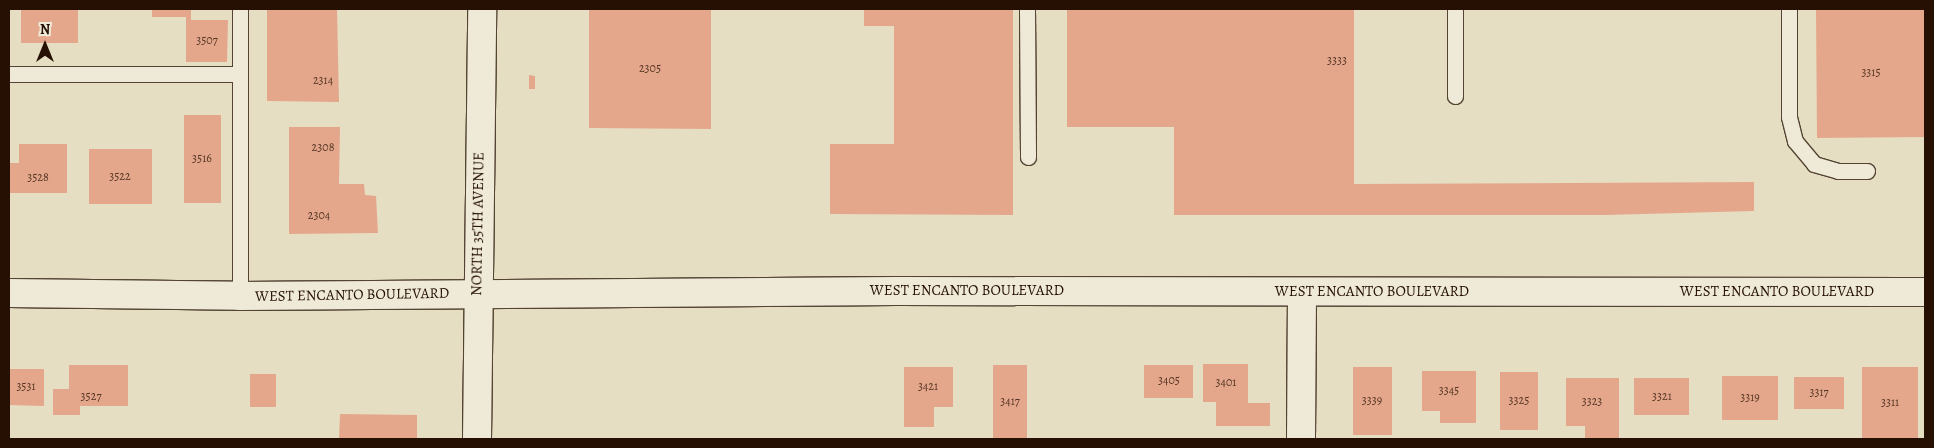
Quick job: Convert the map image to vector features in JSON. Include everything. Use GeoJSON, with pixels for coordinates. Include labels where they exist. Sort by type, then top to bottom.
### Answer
{"type":"FeatureCollection","features":[{"type":"Feature","properties":{"kind":"street","name":"NORTH 35TH AVENUE"},"geometry":{"type":"LineString","coordinates":[[477,439],[477,294],[482,9]]}},
{"type":"Feature","properties":{"kind":"street","name":"WEST ENCANTO BOULEVARD"},"geometry":{"type":"LineString","coordinates":[[9,292],[240,296],[1925,292]]}},
{"type":"Feature","properties":{"kind":"street"},"geometry":{"type":"LineString","coordinates":[[1301,439],[1302,292]]}},
{"type":"Feature","properties":{"kind":"lane"},"geometry":{"type":"LineString","coordinates":[[240,9],[240,296]]}},
{"type":"Feature","properties":{"kind":"lane"},"geometry":{"type":"LineString","coordinates":[[1028,9],[1028,157]]}},
{"type":"Feature","properties":{"kind":"lane"},"geometry":{"type":"LineString","coordinates":[[1455,9],[1455,96]]}},
{"type":"Feature","properties":{"kind":"lane"},"geometry":{"type":"LineString","coordinates":[[1789,9],[1789,117],[1796,141],[1814,164],[1838,172],[1867,171]]}},
{"type":"Feature","properties":{"kind":"lane"},"geometry":{"type":"LineString","coordinates":[[9,74],[240,74]]}},
{"type":"Feature","properties":{"kind":"building"},"geometry":{"type":"Polygon","coordinates":[[[21,9],[78,9],[78,43],[21,43],[21,9]]]}},
{"type":"Feature","properties":{"kind":"building"},"geometry":{"type":"Polygon","coordinates":[[[152,9],[191,9],[191,20],[228,20],[227,62],[186,62],[186,17],[152,17],[152,9]]]}},
{"type":"Feature","properties":{"kind":"building"},"geometry":{"type":"Polygon","coordinates":[[[267,9],[337,9],[339,102],[267,101],[267,9]]]}},
{"type":"Feature","properties":{"kind":"building"},"geometry":{"type":"Polygon","coordinates":[[[589,9],[711,9],[711,129],[589,128],[589,9]]]}},
{"type":"Feature","properties":{"kind":"building"},"geometry":{"type":"Polygon","coordinates":[[[864,9],[1013,9],[1013,215],[830,214],[830,144],[894,144],[894,26],[864,26],[864,9]]]}},
{"type":"Feature","properties":{"kind":"building"},"geometry":{"type":"Polygon","coordinates":[[[1067,9],[1354,9],[1354,184],[1754,182],[1754,211],[1605,215],[1174,215],[1174,127],[1067,127],[1067,9]]]}},
{"type":"Feature","properties":{"kind":"building"},"geometry":{"type":"Polygon","coordinates":[[[1816,9],[1925,9],[1925,137],[1817,138],[1816,9]]]}},
{"type":"Feature","properties":{"kind":"building"},"geometry":{"type":"Polygon","coordinates":[[[529,75],[535,76],[535,89],[529,89],[529,75]]]}},
{"type":"Feature","properties":{"kind":"building"},"geometry":{"type":"Polygon","coordinates":[[[184,115],[221,115],[221,203],[184,203],[184,115]]]}},
{"type":"Feature","properties":{"kind":"building"},"geometry":{"type":"Polygon","coordinates":[[[289,127],[340,127],[339,184],[364,184],[365,195],[376,196],[378,233],[289,234],[289,127]]]}},
{"type":"Feature","properties":{"kind":"building"},"geometry":{"type":"Polygon","coordinates":[[[19,144],[67,144],[67,193],[9,193],[9,163],[19,163],[19,144]]]}},
{"type":"Feature","properties":{"kind":"building"},"geometry":{"type":"Polygon","coordinates":[[[89,149],[152,149],[152,204],[89,204],[89,149]]]}},
{"type":"Feature","properties":{"kind":"building"},"geometry":{"type":"Polygon","coordinates":[[[1203,364],[1248,364],[1248,403],[1270,403],[1270,426],[1216,426],[1216,402],[1203,402],[1203,364]]]}},
{"type":"Feature","properties":{"kind":"building"},"geometry":{"type":"Polygon","coordinates":[[[69,365],[128,365],[128,406],[80,406],[80,415],[53,415],[53,389],[69,389],[69,365]]]}},
{"type":"Feature","properties":{"kind":"building"},"geometry":{"type":"Polygon","coordinates":[[[993,365],[1027,365],[1027,439],[993,439],[993,365]]]}},
{"type":"Feature","properties":{"kind":"building"},"geometry":{"type":"Polygon","coordinates":[[[1144,365],[1193,365],[1193,398],[1144,398],[1144,365]]]}},
{"type":"Feature","properties":{"kind":"building"},"geometry":{"type":"Polygon","coordinates":[[[904,367],[953,367],[953,407],[934,407],[934,427],[904,427],[904,367]]]}},
{"type":"Feature","properties":{"kind":"building"},"geometry":{"type":"Polygon","coordinates":[[[1353,367],[1392,367],[1392,435],[1353,435],[1353,367]]]}},
{"type":"Feature","properties":{"kind":"building"},"geometry":{"type":"Polygon","coordinates":[[[1862,367],[1918,367],[1918,439],[1862,439],[1862,367]]]}},
{"type":"Feature","properties":{"kind":"building"},"geometry":{"type":"Polygon","coordinates":[[[9,369],[44,369],[44,406],[9,405],[9,369]]]}},
{"type":"Feature","properties":{"kind":"building"},"geometry":{"type":"Polygon","coordinates":[[[1422,371],[1476,371],[1476,423],[1440,423],[1440,411],[1422,411],[1422,371]]]}},
{"type":"Feature","properties":{"kind":"building"},"geometry":{"type":"Polygon","coordinates":[[[1500,372],[1538,372],[1538,430],[1500,430],[1500,372]]]}},
{"type":"Feature","properties":{"kind":"building"},"geometry":{"type":"Polygon","coordinates":[[[250,374],[276,374],[276,407],[250,407],[250,374]]]}},
{"type":"Feature","properties":{"kind":"building"},"geometry":{"type":"Polygon","coordinates":[[[1722,376],[1778,376],[1778,420],[1722,420],[1722,376]]]}},
{"type":"Feature","properties":{"kind":"building"},"geometry":{"type":"Polygon","coordinates":[[[1794,377],[1844,377],[1844,409],[1794,409],[1794,377]]]}},
{"type":"Feature","properties":{"kind":"building"},"geometry":{"type":"Polygon","coordinates":[[[1566,378],[1619,378],[1619,439],[1585,439],[1585,426],[1566,426],[1566,378]]]}},
{"type":"Feature","properties":{"kind":"building"},"geometry":{"type":"Polygon","coordinates":[[[1634,378],[1689,378],[1689,415],[1634,415],[1634,378]]]}},
{"type":"Feature","properties":{"kind":"building"},"geometry":{"type":"Polygon","coordinates":[[[340,414],[417,415],[417,439],[339,439],[340,414]]]}}]}
